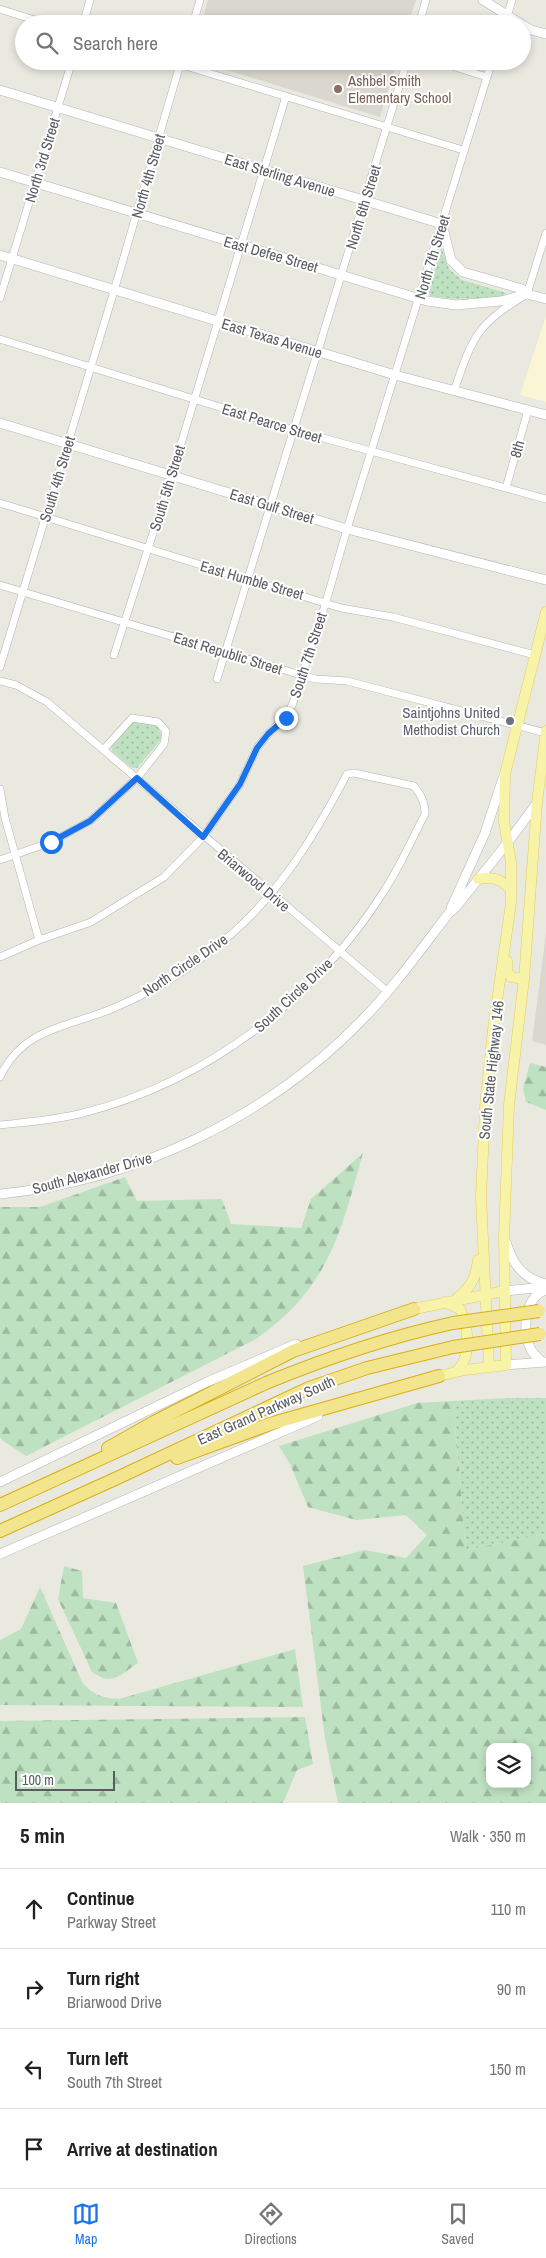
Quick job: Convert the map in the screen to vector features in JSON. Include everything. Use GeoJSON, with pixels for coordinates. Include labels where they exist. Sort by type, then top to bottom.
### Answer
{"type":"FeatureCollection","features":[{"type":"Feature","properties":{"kind":"highway"},"geometry":{"type":"LineString","coordinates":[[75,1472],[114,1444],[293,1351],[414,1309]]}},
{"type":"Feature","properties":{"kind":"highway","name":"East Grand Parkway South"},"geometry":{"type":"LineString","coordinates":[[0,1505],[305,1367],[381,1341],[453,1323],[542,1310]]}},
{"type":"Feature","properties":{"kind":"highway","name":"East Grand Parkway South"},"geometry":{"type":"LineString","coordinates":[[0,1531],[323,1383],[367,1368],[454,1347],[543,1334]]}},
{"type":"Feature","properties":{"kind":"highway"},"geometry":{"type":"LineString","coordinates":[[115,1479],[273,1423],[439,1376]]}},
{"type":"Feature","properties":{"kind":"main road"},"geometry":{"type":"LineString","coordinates":[[483,0],[500,15]]}},
{"type":"Feature","properties":{"kind":"main road"},"geometry":{"type":"LineString","coordinates":[[531,30],[546,34]]}},
{"type":"Feature","properties":{"kind":"main road","name":"East Sterling Avenue"},"geometry":{"type":"LineString","coordinates":[[0,90],[442,224]]}},
{"type":"Feature","properties":{"kind":"main road","name":"East Defee Street"},"geometry":{"type":"LineString","coordinates":[[0,172],[138,213],[239,246],[342,274],[427,301],[456,305],[501,301],[527,294],[546,299]]}},
{"type":"Feature","properties":{"kind":"main road"},"geometry":{"type":"LineString","coordinates":[[442,224],[451,260],[463,272],[522,289],[527,294]]}},
{"type":"Feature","properties":{"kind":"main road","name":"East Texas Avenue"},"geometry":{"type":"LineString","coordinates":[[0,255],[395,375],[546,415]]}},
{"type":"Feature","properties":{"kind":"main road","name":"East Gulf Street"},"geometry":{"type":"LineString","coordinates":[[0,423],[171,477],[347,529],[546,580]]}},
{"type":"Feature","properties":{"kind":"main road","name":"South Alexander Drive"},"geometry":{"type":"LineString","coordinates":[[449,912],[485,833],[505,774],[546,612]]}},
{"type":"Feature","properties":{"kind":"main road","name":"South Alexander Drive"},"geometry":{"type":"LineString","coordinates":[[0,1194],[80,1180],[168,1152],[222,1126],[307,1070],[363,1020],[388,992],[449,912],[508,842],[537,803],[546,732]]}},
{"type":"Feature","properties":{"kind":"main road","name":"South State Highway 146"},"geometry":{"type":"LineString","coordinates":[[489,1367],[481,1239],[481,1198],[493,1028],[506,943],[511,890],[511,862],[504,822],[505,774]]}},
{"type":"Feature","properties":{"kind":"main road","name":"South State Highway 146"},"geometry":{"type":"LineString","coordinates":[[506,1365],[504,1237],[509,1097],[524,979],[537,803]]}},
{"type":"Feature","properties":{"kind":"main road"},"geometry":{"type":"LineString","coordinates":[[478,879],[487,877],[497,878],[511,890]]}},
{"type":"Feature","properties":{"kind":"main road"},"geometry":{"type":"LineString","coordinates":[[506,943],[507,971],[511,976],[524,979]]}},
{"type":"Feature","properties":{"kind":"main road"},"geometry":{"type":"LineString","coordinates":[[504,1237],[514,1263],[531,1279],[546,1287]]}},
{"type":"Feature","properties":{"kind":"main road"},"geometry":{"type":"LineString","coordinates":[[448,1301],[466,1291],[473,1281],[481,1239]]}},
{"type":"Feature","properties":{"kind":"main road"},"geometry":{"type":"LineString","coordinates":[[0,1482],[276,1351],[360,1322],[414,1309],[484,1294],[546,1287]]}},
{"type":"Feature","properties":{"kind":"main road"},"geometry":{"type":"LineString","coordinates":[[544,1362],[530,1346],[527,1316],[529,1305],[534,1296],[546,1287]]}},
{"type":"Feature","properties":{"kind":"main road"},"geometry":{"type":"LineString","coordinates":[[448,1301],[460,1309],[467,1342],[463,1362],[454,1372]]}},
{"type":"Feature","properties":{"kind":"main road","name":"East Grand Parkway South"},"geometry":{"type":"LineString","coordinates":[[0,1554],[302,1422],[454,1372],[544,1362]]}},
{"type":"Feature","properties":{"kind":"street"},"geometry":{"type":"LineString","coordinates":[[86,15],[90,0]]}},
{"type":"Feature","properties":{"kind":"street"},"geometry":{"type":"LineString","coordinates":[[196,15],[200,0]]}},
{"type":"Feature","properties":{"kind":"street"},"geometry":{"type":"LineString","coordinates":[[422,15],[426,0]]}},
{"type":"Feature","properties":{"kind":"street"},"geometry":{"type":"LineString","coordinates":[[508,15],[512,0]]}},
{"type":"Feature","properties":{"kind":"street"},"geometry":{"type":"LineString","coordinates":[[0,9],[19,15]]}},
{"type":"Feature","properties":{"kind":"street","name":"North 3rd Street"},"geometry":{"type":"LineString","coordinates":[[0,298],[69,70]]}},
{"type":"Feature","properties":{"kind":"street","name":"North 4th Street"},"geometry":{"type":"LineString","coordinates":[[114,291],[179,70]]}},
{"type":"Feature","properties":{"kind":"street"},"geometry":{"type":"LineString","coordinates":[[203,70],[463,150]]}},
{"type":"Feature","properties":{"kind":"street","name":"North 6th Street"},"geometry":{"type":"LineString","coordinates":[[217,679],[405,70]]}},
{"type":"Feature","properties":{"kind":"street"},"geometry":{"type":"LineString","coordinates":[[465,70],[487,77]]}},
{"type":"Feature","properties":{"kind":"street","name":"North 7th Street"},"geometry":{"type":"LineString","coordinates":[[372,452],[420,298],[463,150],[489,70]]}},
{"type":"Feature","properties":{"kind":"street","name":"South 5th Street"},"geometry":{"type":"LineString","coordinates":[[114,655],[171,477],[239,246],[286,96]]}},
{"type":"Feature","properties":{"kind":"street"},"geometry":{"type":"LineString","coordinates":[[454,391],[468,349],[478,332],[497,314],[527,294],[546,232]]}},
{"type":"Feature","properties":{"kind":"street","name":"South 4th Street"},"geometry":{"type":"LineString","coordinates":[[0,667],[114,291]]}},
{"type":"Feature","properties":{"kind":"street","name":"East Pearce Street"},"geometry":{"type":"LineString","coordinates":[[0,340],[294,430],[546,499]]}},
{"type":"Feature","properties":{"kind":"street","name":"8th"},"geometry":{"type":"LineString","coordinates":[[506,488],[528,410]]}},
{"type":"Feature","properties":{"kind":"street","name":"South 7th Street"},"geometry":{"type":"LineString","coordinates":[[0,957],[39,940],[91,922],[164,877],[203,837],[240,784],[257,748],[268,734],[286,718],[293,703],[372,452]]}},
{"type":"Feature","properties":{"kind":"street","name":"East Humble Street"},"geometry":{"type":"LineString","coordinates":[[0,503],[341,608],[393,617],[535,655]]}},
{"type":"Feature","properties":{"kind":"street","name":"East Republic Street"},"geometry":{"type":"LineString","coordinates":[[0,585],[226,651],[301,675],[316,679],[347,680],[546,732]]}},
{"type":"Feature","properties":{"kind":"street","name":"Briarwood Drive"},"geometry":{"type":"LineString","coordinates":[[0,681],[23,689],[47,702],[104,749],[203,837],[388,992]]}},
{"type":"Feature","properties":{"kind":"street"},"geometry":{"type":"LineString","coordinates":[[0,860],[51,842],[90,821],[137,778],[164,744],[166,731],[158,722],[132,718],[104,749]]}},
{"type":"Feature","properties":{"kind":"street","name":"North Circle Drive"},"geometry":{"type":"LineString","coordinates":[[0,1077],[10,1060],[32,1038],[64,1024],[114,1008],[159,986],[208,954],[244,924],[272,894],[320,826],[347,774],[354,773],[374,777]]}},
{"type":"Feature","properties":{"kind":"street","name":"South Circle Drive"},"geometry":{"type":"LineString","coordinates":[[0,1125],[82,1114],[141,1095],[187,1073],[258,1029],[300,993],[339,952],[384,891],[425,814],[425,804],[414,786],[374,777]]}},
{"type":"Feature","properties":{"kind":"street"},"geometry":{"type":"LineString","coordinates":[[0,789],[15,854],[39,940]]}},
{"type":"Feature","properties":{"kind":"shaded area"},"geometry":{"type":"Polygon","coordinates":[[[208,0],[416,0],[411,15],[204,15],[208,0]]]}},
{"type":"Feature","properties":{"kind":"shaded area","name":"Ashbel Smith Elementary School"},"geometry":{"type":"Polygon","coordinates":[[[226,70],[394,70],[380,117],[226,70]]]}},
{"type":"Feature","properties":{"kind":"shaded area"},"geometry":{"type":"Polygon","coordinates":[[[546,316],[546,402],[520,395],[546,316]]]}},
{"type":"Feature","properties":{"kind":"shaded area"},"geometry":{"type":"Polygon","coordinates":[[[546,934],[546,1045],[532,1041],[546,934]]]}},
{"type":"Feature","properties":{"kind":"green space"},"geometry":{"type":"Polygon","coordinates":[[[441,246],[449,269],[462,280],[506,293],[503,297],[456,299],[430,296],[428,291],[441,246]]]}},
{"type":"Feature","properties":{"kind":"green space"},"geometry":{"type":"Polygon","coordinates":[[[138,721],[157,726],[162,736],[160,741],[137,768],[132,768],[112,751],[111,746],[132,723],[138,721]]]}},
{"type":"Feature","properties":{"kind":"green space"},"geometry":{"type":"Polygon","coordinates":[[[530,1063],[546,1067],[546,1110],[526,1102],[523,1088],[530,1063]]]}},
{"type":"Feature","properties":{"kind":"green space"},"geometry":{"type":"Polygon","coordinates":[[[363,1153],[338,1234],[316,1279],[300,1300],[281,1319],[256,1339],[26,1456],[3,1441],[0,1437],[0,1207],[40,1207],[125,1177],[137,1201],[222,1199],[231,1224],[301,1228],[311,1199],[363,1153]]]}},
{"type":"Feature","properties":{"kind":"green space"},"geometry":{"type":"Polygon","coordinates":[[[546,1398],[546,1534],[466,1550],[453,1401],[546,1398]]]}},
{"type":"Feature","properties":{"kind":"green space"},"geometry":{"type":"Polygon","coordinates":[[[453,1401],[466,1550],[546,1534],[546,1803],[338,1803],[325,1738],[303,1566],[365,1550],[406,1558],[427,1535],[406,1515],[356,1520],[308,1507],[290,1464],[279,1446],[417,1403],[453,1401]]]}},
{"type":"Feature","properties":{"kind":"green space"},"geometry":{"type":"Polygon","coordinates":[[[64,1566],[82,1571],[83,1598],[116,1603],[138,1663],[121,1675],[111,1679],[92,1672],[58,1599],[64,1566]]]}},
{"type":"Feature","properties":{"kind":"green space"},"geometry":{"type":"Polygon","coordinates":[[[40,1587],[82,1682],[98,1695],[119,1699],[295,1649],[303,1707],[0,1705],[0,1640],[21,1629],[40,1587]]]}},
{"type":"Feature","properties":{"kind":"green space"},"geometry":{"type":"Polygon","coordinates":[[[305,1717],[313,1764],[297,1770],[283,1803],[0,1803],[0,1721],[305,1717]]]}},
{"type":"Feature","properties":{"kind":"place","name":"Ashbel Smith Elementary School"},"geometry":{"type":"Point","coordinates":[338,89]}},
{"type":"Feature","properties":{"kind":"place","name":"Saintjohns United Methodist Church"},"geometry":{"type":"Point","coordinates":[510,721]}},
{"type":"Feature","properties":{"kind":"route"},"geometry":{"type":"LineString","coordinates":[[51,842],[90,821],[137,778],[203,837],[240,784],[257,748],[268,734],[286,718]]}}]}
